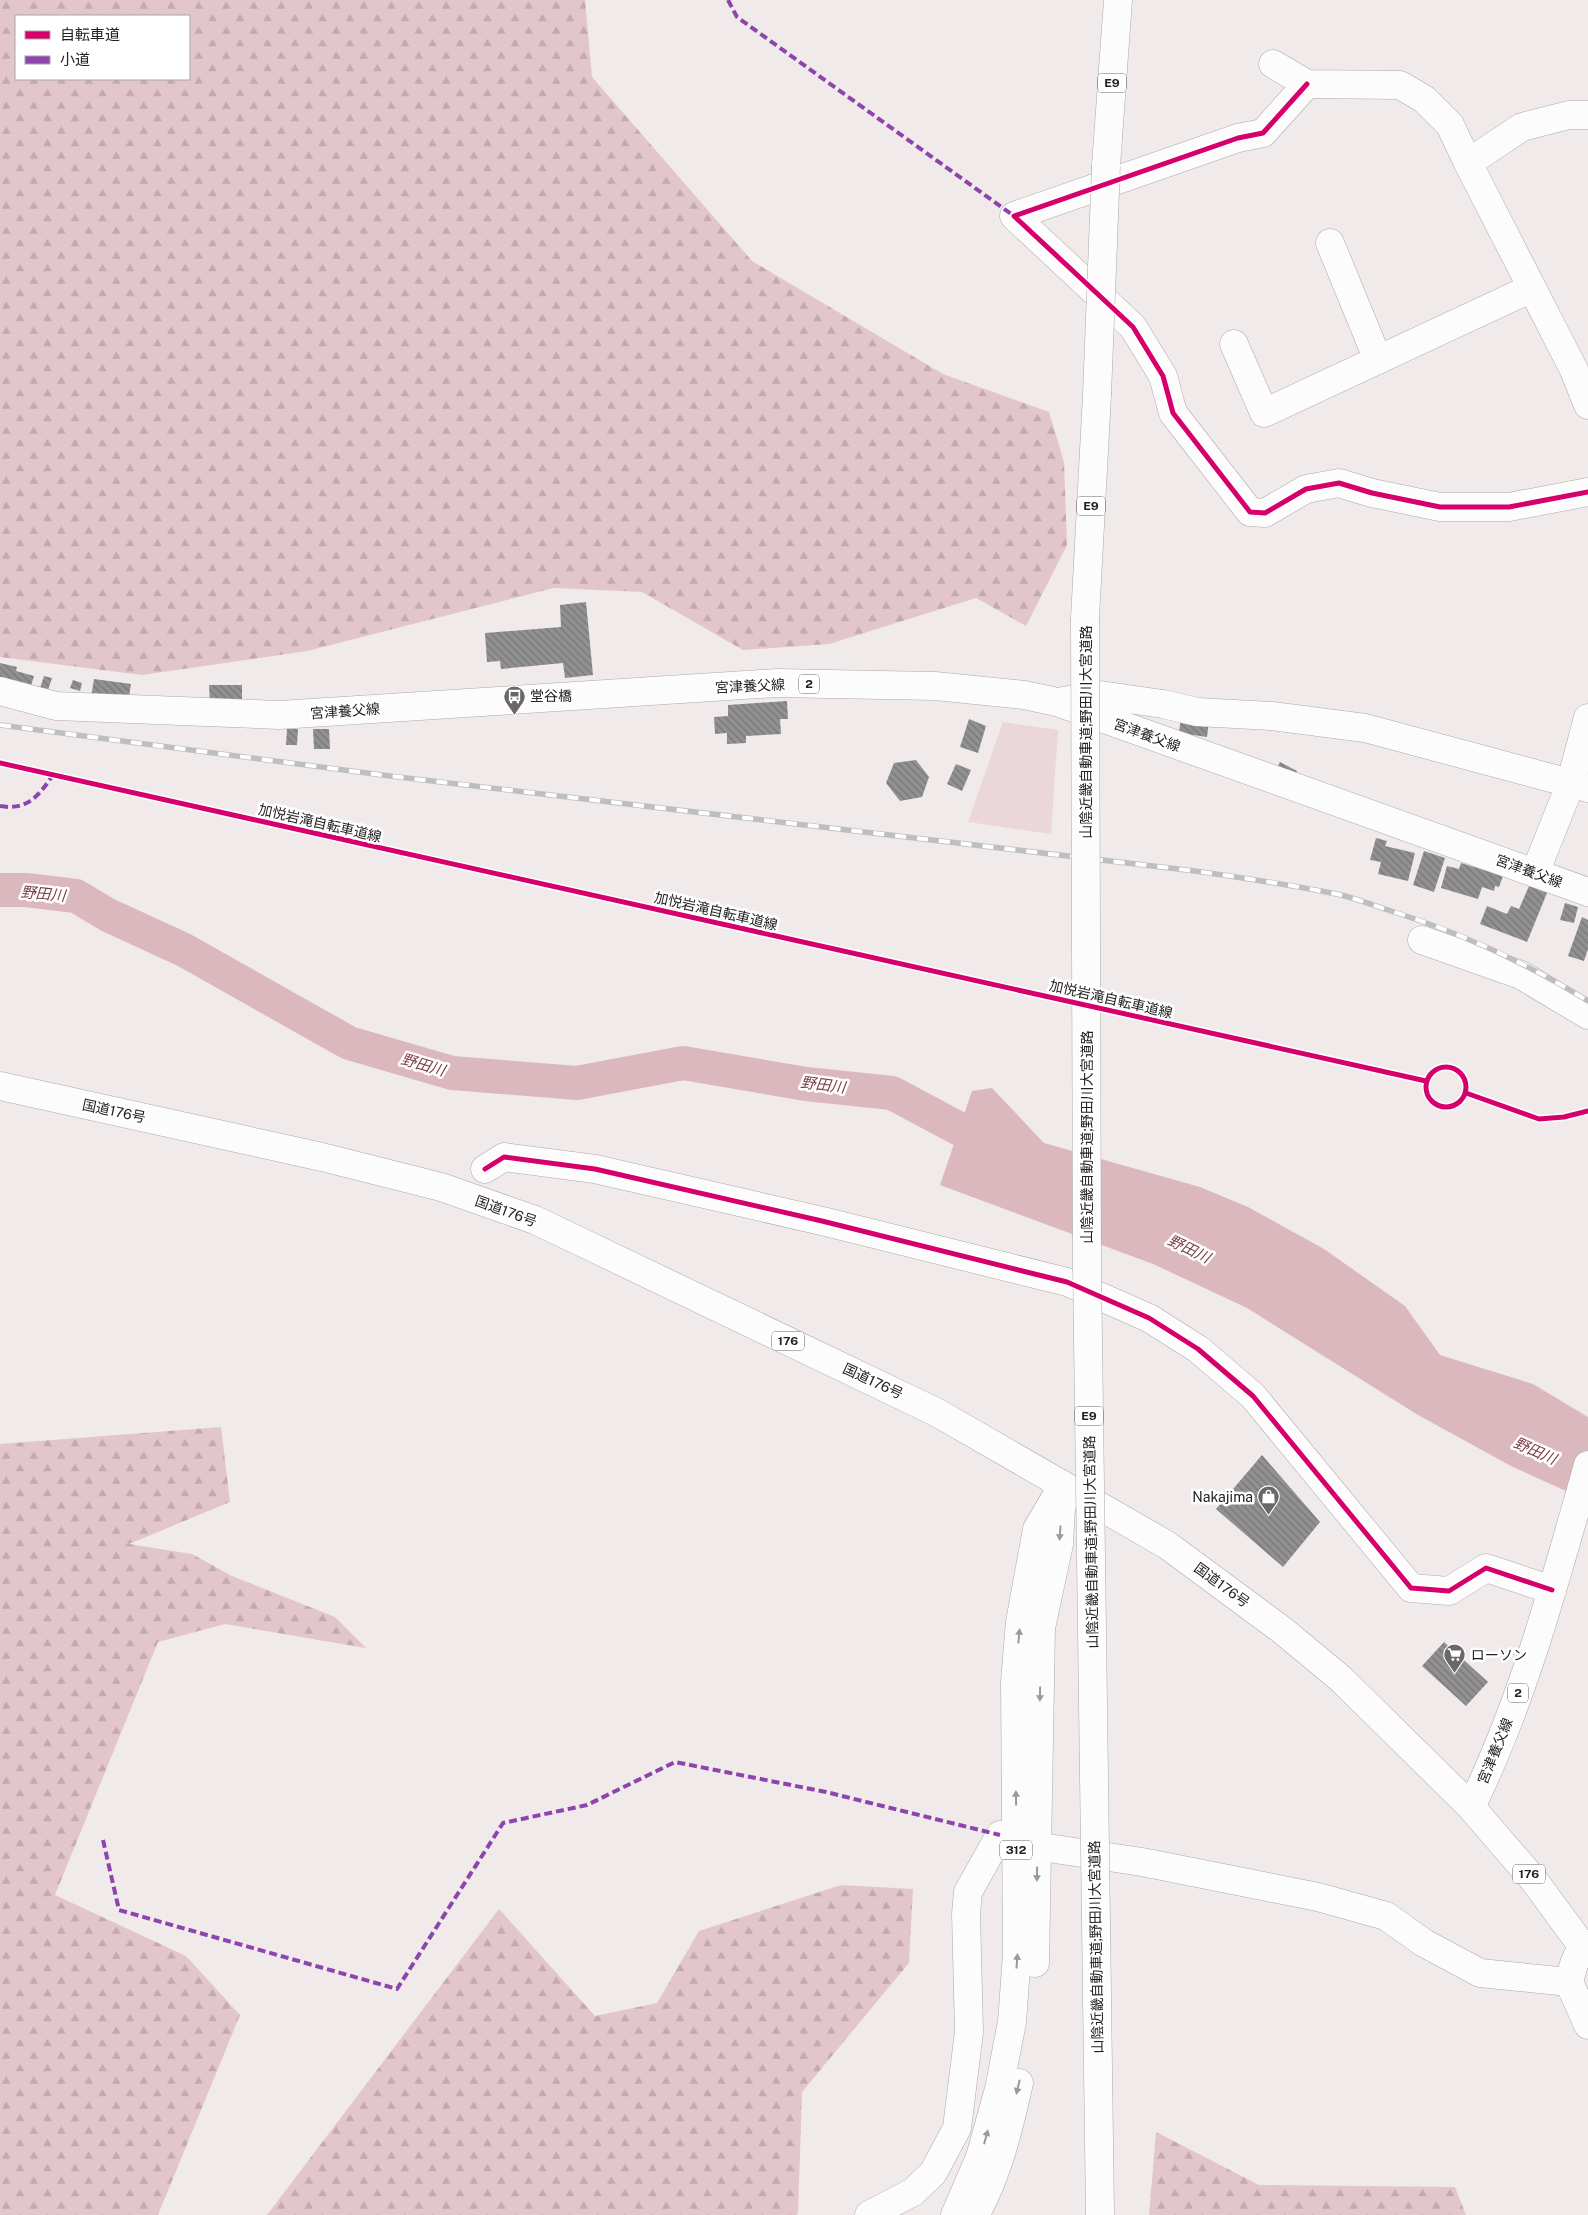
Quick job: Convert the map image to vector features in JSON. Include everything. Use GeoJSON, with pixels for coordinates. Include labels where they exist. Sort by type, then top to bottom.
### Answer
{"type":"FeatureCollection","features":[{"type":"Feature","properties":{"kind":"main road","name":"山陰近畿自動車道;野田川大宮道路"},"geometry":{"type":"LineString","coordinates":[[1100,2215],[1087,1266],[1085,618],[1097,395],[1106,166],[1118,0]]}},
{"type":"Feature","properties":{"kind":"main road"},"geometry":{"type":"LineString","coordinates":[[1273,64],[1307,84],[1400,85],[1424,100],[1450,125],[1574,370],[1588,405]]}},
{"type":"Feature","properties":{"kind":"main road"},"geometry":{"type":"LineString","coordinates":[[1307,84],[1263,133],[1238,138],[1014,216],[1133,327],[1163,376],[1173,413],[1250,512],[1265,514],[1306,488],[1339,483],[1372,493],[1440,507],[1509,507],[1588,492]]}},
{"type":"Feature","properties":{"kind":"main road"},"geometry":{"type":"LineString","coordinates":[[1468,163],[1522,127],[1569,115],[1588,115]]}},
{"type":"Feature","properties":{"kind":"main road"},"geometry":{"type":"LineString","coordinates":[[1330,243],[1378,360]]}},
{"type":"Feature","properties":{"kind":"main road"},"geometry":{"type":"LineString","coordinates":[[1234,344],[1264,412],[1532,288]]}},
{"type":"Feature","properties":{"kind":"main road","name":"宮津養父線"},"geometry":{"type":"LineString","coordinates":[[0,691],[56,706],[279,716],[778,683],[935,686],[1024,695],[1057,702],[1588,892]]}},
{"type":"Feature","properties":{"kind":"main road"},"geometry":{"type":"LineString","coordinates":[[1057,702],[1100,695],[1163,704],[1197,712],[1272,716],[1364,728],[1579,787]]}},
{"type":"Feature","properties":{"kind":"main road"},"geometry":{"type":"LineString","coordinates":[[1535,873],[1579,787],[1588,718]]}},
{"type":"Feature","properties":{"kind":"main road"},"geometry":{"type":"LineString","coordinates":[[1422,940],[1521,975],[1588,1015]]}},
{"type":"Feature","properties":{"kind":"main road","name":"国道176号"},"geometry":{"type":"LineString","coordinates":[[0,1086],[322,1157],[441,1187],[535,1220],[936,1412],[1167,1546],[1282,1630],[1341,1679],[1470,1807],[1533,1879],[1585,1950]]}},
{"type":"Feature","properties":{"kind":"main road"},"geometry":{"type":"LineString","coordinates":[[485,1170],[504,1158],[596,1169],[1067,1282],[1158,1323],[1198,1348],[1252,1396],[1411,1588],[1448,1591],[1486,1568],[1554,1583]]}},
{"type":"Feature","properties":{"kind":"main road","name":"宮津養父線"},"geometry":{"type":"LineString","coordinates":[[1470,1807],[1494,1759],[1554,1583],[1588,1465]]}},
{"type":"Feature","properties":{"kind":"main road","name":"312"},"geometry":{"type":"LineString","coordinates":[[955,2215],[980,2157],[999,2089],[1012,2022],[1018,1954],[1015,1682],[1020,1622],[1037,1529],[1063,1485]]}},
{"type":"Feature","properties":{"kind":"main road","name":"312"},"geometry":{"type":"LineString","coordinates":[[975,2215],[984,2200],[1010,2122],[1024,2058],[1036,1948],[1041,1628],[1059,1544],[1063,1485]]}},
{"type":"Feature","properties":{"kind":"main road"},"geometry":{"type":"LineString","coordinates":[[869,2215],[913,2192],[933,2173],[958,2128],[969,2032],[966,1914],[968,1892],[1000,1835],[1008,1837]]}},
{"type":"Feature","properties":{"kind":"main road"},"geometry":{"type":"LineString","coordinates":[[1048,1848],[1142,1862],[1318,1897],[1386,1916],[1424,1943],[1480,1973],[1569,1982]]}},
{"type":"Feature","properties":{"kind":"main road"},"geometry":{"type":"LineString","coordinates":[[1569,1982],[1585,1950]]}},
{"type":"Feature","properties":{"kind":"main road"},"geometry":{"type":"LineString","coordinates":[[1569,1982],[1588,2025]]}},
{"type":"Feature","properties":{"kind":"shaded area"},"geometry":{"type":"Polygon","coordinates":[[[1003,722],[1058,730],[1051,834],[968,822],[1003,722]]]}},
{"type":"Feature","properties":{"kind":"green space"},"geometry":{"type":"Polygon","coordinates":[[[0,0],[585,0],[592,77],[752,261],[943,374],[1049,412],[1064,462],[1067,545],[1026,626],[976,598],[829,644],[743,650],[642,592],[554,588],[307,651],[142,675],[0,657],[0,0]]]}},
{"type":"Feature","properties":{"kind":"green space"},"geometry":{"type":"Polygon","coordinates":[[[221,1427],[230,1502],[129,1544],[192,1554],[232,1576],[335,1617],[366,1648],[225,1624],[158,1642],[55,1895],[186,1956],[240,2015],[158,2215],[0,2215],[0,1444],[221,1427]]]}},
{"type":"Feature","properties":{"kind":"green space"},"geometry":{"type":"Polygon","coordinates":[[[841,1885],[913,1889],[909,1963],[802,2092],[797,2215],[267,2215],[499,1909],[595,2016],[657,2003],[699,1931],[841,1885]]]}},
{"type":"Feature","properties":{"kind":"green space"},"geometry":{"type":"Polygon","coordinates":[[[1156,2132],[1259,2185],[1455,2187],[1466,2215],[1149,2215],[1156,2132]]]}},
{"type":"Feature","properties":{"kind":"water"},"geometry":{"type":"Polygon","coordinates":[[[992,1088],[1044,1143],[1200,1187],[1248,1207],[1324,1249],[1405,1306],[1440,1355],[1533,1384],[1588,1417],[1588,1501],[1511,1466],[1418,1415],[1247,1308],[1153,1264],[940,1185],[972,1091],[992,1088]]]}},
{"type":"Feature","properties":{"kind":"building"},"geometry":{"type":"Polygon","coordinates":[[[586,602],[593,675],[565,678],[563,663],[501,669],[500,661],[487,662],[485,633],[561,627],[560,605],[586,602]]]}},
{"type":"Feature","properties":{"kind":"building"},"geometry":{"type":"Polygon","coordinates":[[[0,663],[17,667],[16,671],[34,676],[30,689],[0,681],[0,663]]]}},
{"type":"Feature","properties":{"kind":"building"},"geometry":{"type":"Polygon","coordinates":[[[44,676],[52,678],[47,693],[39,691],[44,676]]]}},
{"type":"Feature","properties":{"kind":"building"},"geometry":{"type":"Polygon","coordinates":[[[94,679],[131,684],[128,702],[91,697],[94,679]]]}},
{"type":"Feature","properties":{"kind":"building"},"geometry":{"type":"Polygon","coordinates":[[[73,680],[82,683],[80,691],[70,688],[73,680]]]}},
{"type":"Feature","properties":{"kind":"building"},"geometry":{"type":"Polygon","coordinates":[[[209,685],[242,685],[242,702],[210,703],[209,685]]]}},
{"type":"Feature","properties":{"kind":"building"},"geometry":{"type":"Polygon","coordinates":[[[787,701],[788,719],[780,719],[781,734],[746,736],[746,743],[727,744],[727,733],[715,734],[714,717],[728,716],[728,705],[787,701]]]}},
{"type":"Feature","properties":{"kind":"building"},"geometry":{"type":"Polygon","coordinates":[[[1181,717],[1209,721],[1207,737],[1179,733],[1181,717]]]}},
{"type":"Feature","properties":{"kind":"building"},"geometry":{"type":"Polygon","coordinates":[[[969,719],[986,726],[978,753],[960,747],[969,719]]]}},
{"type":"Feature","properties":{"kind":"building"},"geometry":{"type":"Polygon","coordinates":[[[287,729],[298,729],[297,745],[286,745],[287,729]]]}},
{"type":"Feature","properties":{"kind":"building"},"geometry":{"type":"Polygon","coordinates":[[[313,729],[329,729],[330,749],[314,749],[313,729]]]}},
{"type":"Feature","properties":{"kind":"building"},"geometry":{"type":"Polygon","coordinates":[[[916,760],[929,777],[922,797],[900,801],[886,783],[894,763],[916,760]]]}},
{"type":"Feature","properties":{"kind":"building"},"geometry":{"type":"Polygon","coordinates":[[[1280,762],[1297,771],[1292,780],[1275,772],[1280,762]]]}},
{"type":"Feature","properties":{"kind":"building"},"geometry":{"type":"Polygon","coordinates":[[[956,764],[971,770],[962,791],[947,784],[956,764]]]}},
{"type":"Feature","properties":{"kind":"building"},"geometry":{"type":"Polygon","coordinates":[[[1376,838],[1387,841],[1385,846],[1415,853],[1408,881],[1378,874],[1381,862],[1370,860],[1376,838]]]}},
{"type":"Feature","properties":{"kind":"building"},"geometry":{"type":"Polygon","coordinates":[[[1424,851],[1445,858],[1434,892],[1413,885],[1424,851]]]}},
{"type":"Feature","properties":{"kind":"building"},"geometry":{"type":"Polygon","coordinates":[[[1461,863],[1503,876],[1499,887],[1495,886],[1494,891],[1482,887],[1478,899],[1441,888],[1447,866],[1459,869],[1461,863]]]}},
{"type":"Feature","properties":{"kind":"building"},"geometry":{"type":"Polygon","coordinates":[[[1529,886],[1547,893],[1527,942],[1480,924],[1487,906],[1507,914],[1511,906],[1519,909],[1529,886]]]}},
{"type":"Feature","properties":{"kind":"building"},"geometry":{"type":"Polygon","coordinates":[[[1565,903],[1578,907],[1574,923],[1560,920],[1565,903]]]}},
{"type":"Feature","properties":{"kind":"building"},"geometry":{"type":"Polygon","coordinates":[[[1582,917],[1588,920],[1588,949],[1584,961],[1568,956],[1582,917]]]}},
{"type":"Feature","properties":{"kind":"building","name":"Nakajima"},"geometry":{"type":"Polygon","coordinates":[[[1262,1455],[1320,1522],[1283,1567],[1216,1509],[1262,1455]]]}},
{"type":"Feature","properties":{"kind":"building","name":"ローソン"},"geometry":{"type":"Polygon","coordinates":[[[1444,1642],[1488,1682],[1466,1706],[1422,1666],[1444,1642]]]}},
{"type":"Feature","properties":{"kind":"waterway","name":"野田川"},"geometry":{"type":"LineString","coordinates":[[0,890],[26,890],[76,896],[108,915],[184,950],[349,1043],[452,1073],[577,1083],[683,1063],[806,1084],[892,1093],[999,1150]]}},
{"type":"Feature","properties":{"kind":"railway"},"geometry":{"type":"LineString","coordinates":[[0,725],[390,776],[1195,871],[1305,888],[1353,898],[1466,938],[1540,973],[1588,1001]]}},
{"type":"Feature","properties":{"kind":"marked path"},"geometry":{"type":"LineString","coordinates":[[728,0],[737,17],[1014,216]]}},
{"type":"Feature","properties":{"kind":"marked path"},"geometry":{"type":"LineString","coordinates":[[0,806],[18,806],[32,800],[53,775]]}},
{"type":"Feature","properties":{"kind":"marked path"},"geometry":{"type":"LineString","coordinates":[[103,1840],[119,1910],[397,1989],[503,1823],[587,1805],[675,1762],[826,1792],[1000,1835]]}},
{"type":"Feature","properties":{"kind":"cycle path"},"geometry":{"type":"LineString","coordinates":[[1307,84],[1263,133],[1238,138],[1014,216],[1133,327],[1163,376],[1173,413],[1250,512],[1265,513],[1306,489],[1339,483],[1372,493],[1440,507],[1509,507],[1588,492]]}},
{"type":"Feature","properties":{"kind":"cycle path","name":"加悦岩滝自転車道線"},"geometry":{"type":"LineString","coordinates":[[0,763],[1426,1081]]}},
{"type":"Feature","properties":{"kind":"cycle path"},"geometry":{"type":"LineString","coordinates":[[1450,1067],[1457,1070],[1463,1076],[1466,1087],[1465,1095],[1457,1104],[1450,1107],[1442,1107],[1435,1104],[1427,1095],[1426,1083],[1429,1076],[1438,1068],[1450,1067]]}},
{"type":"Feature","properties":{"kind":"cycle path"},"geometry":{"type":"LineString","coordinates":[[1466,1093],[1539,1119],[1564,1117],[1588,1111]]}},
{"type":"Feature","properties":{"kind":"cycle path"},"geometry":{"type":"LineString","coordinates":[[485,1169],[504,1157],[595,1169],[822,1221],[1067,1282],[1149,1318],[1198,1349],[1253,1396],[1411,1588],[1449,1591],[1486,1568],[1552,1590]]}},
{"type":"Feature","properties":{"kind":"place","name":"堂谷橋"},"geometry":{"type":"Point","coordinates":[514,715]}},
{"type":"Feature","properties":{"kind":"place","name":"Nakajima"},"geometry":{"type":"Point","coordinates":[1269,1516]}},
{"type":"Feature","properties":{"kind":"place","name":"ローソン"},"geometry":{"type":"Point","coordinates":[1455,1674]}}]}
